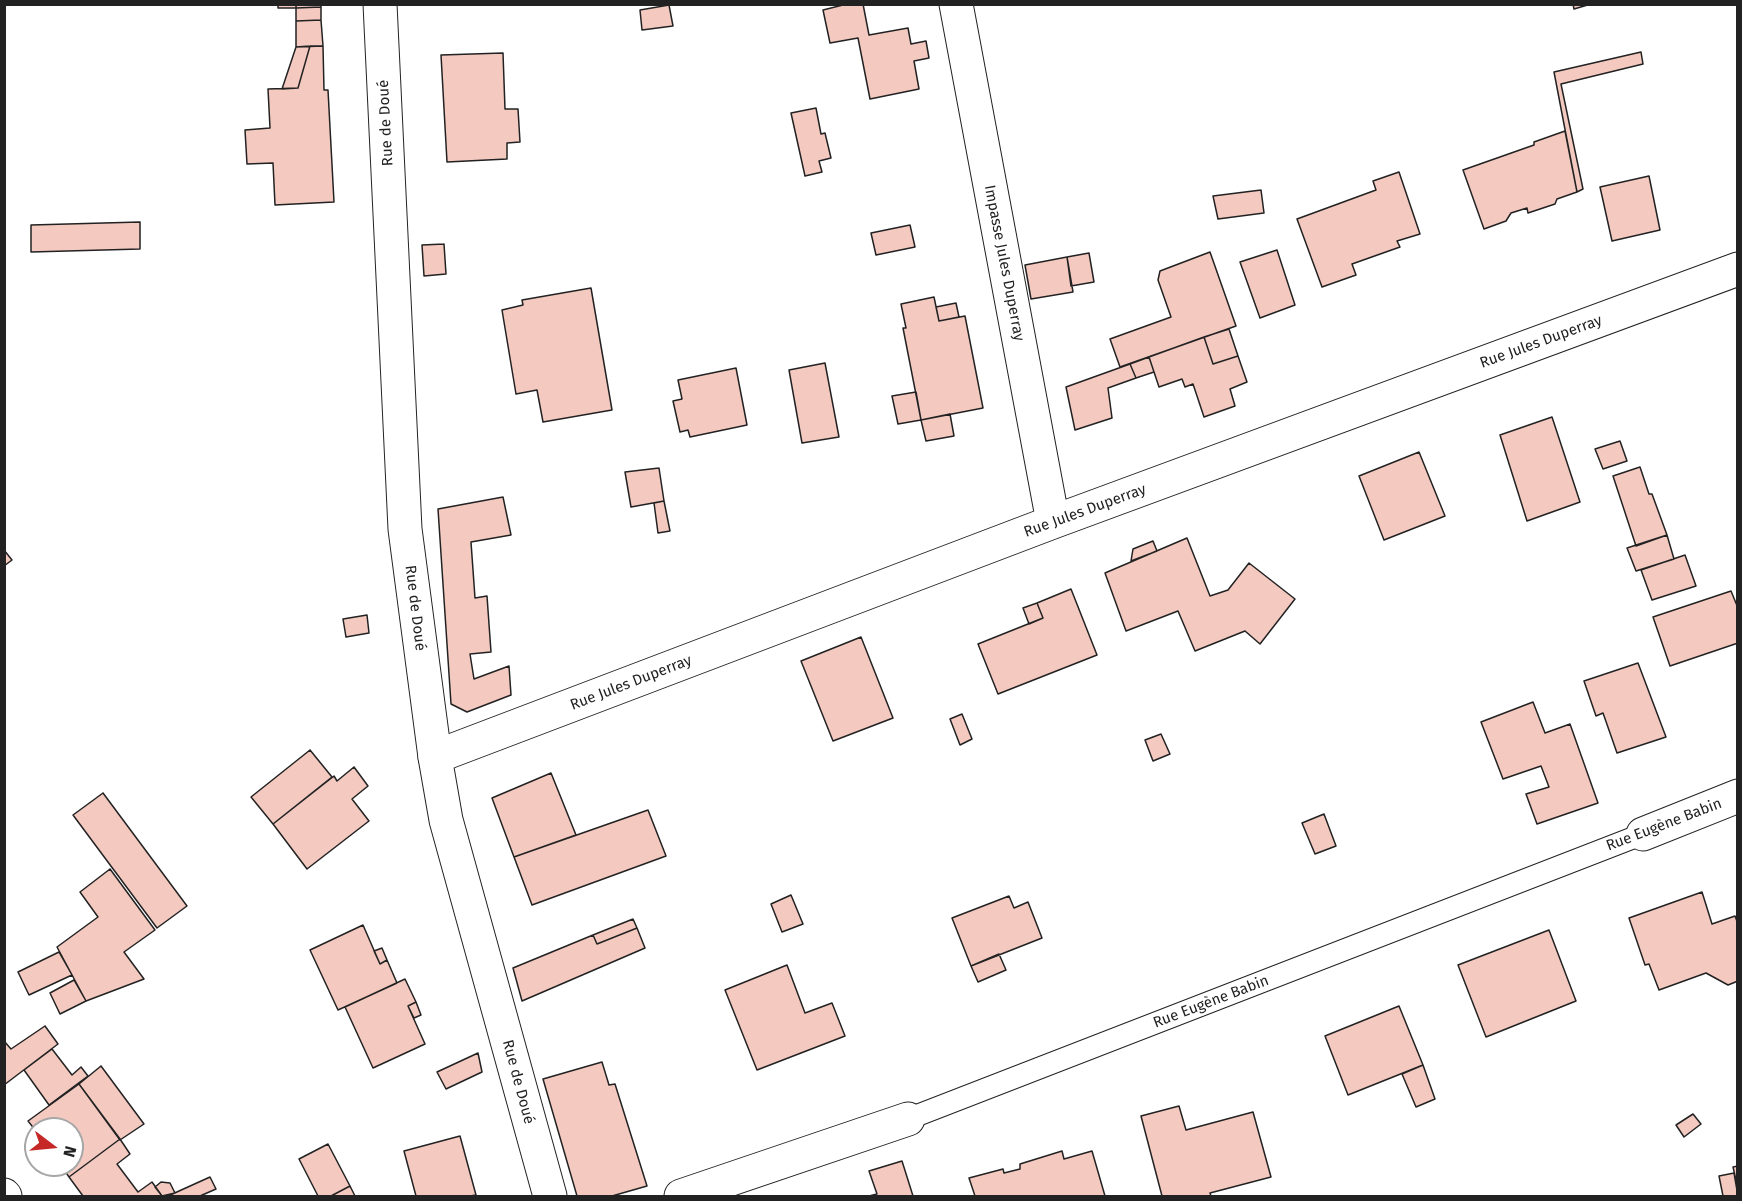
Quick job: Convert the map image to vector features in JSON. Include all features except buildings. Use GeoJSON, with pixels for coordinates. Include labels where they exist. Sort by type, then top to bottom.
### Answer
{"type":"FeatureCollection","features":[{"type":"Feature","properties":{"kind":"street","name":"Rue de Doué"},"geometry":{"type":"LineString","coordinates":[[380,4],[405,529],[435,758],[446,820],[550,1197]]}},
{"type":"Feature","properties":{"kind":"street","name":"Impasse Jules Duperray"},"geometry":{"type":"LineString","coordinates":[[956,4],[1053,522]]}},
{"type":"Feature","properties":{"kind":"street","name":"Rue Jules Duperray"},"geometry":{"type":"LineString","coordinates":[[435,758],[1053,522],[1737,269]]}},
{"type":"Feature","properties":{"kind":"street","name":"Rue Eugène Babin"},"geometry":{"type":"LineString","coordinates":[[1643,834],[1737,796]]}},
{"type":"Feature","properties":{"kind":"street","name":"Rue Eugène Babin"},"geometry":{"type":"LineString","coordinates":[[681,1197],[908,1119]]}},
{"type":"Feature","properties":{"kind":"lane","name":"Rue Eugène Babin"},"geometry":{"type":"LineString","coordinates":[[908,1119],[1643,834]]}}]}
